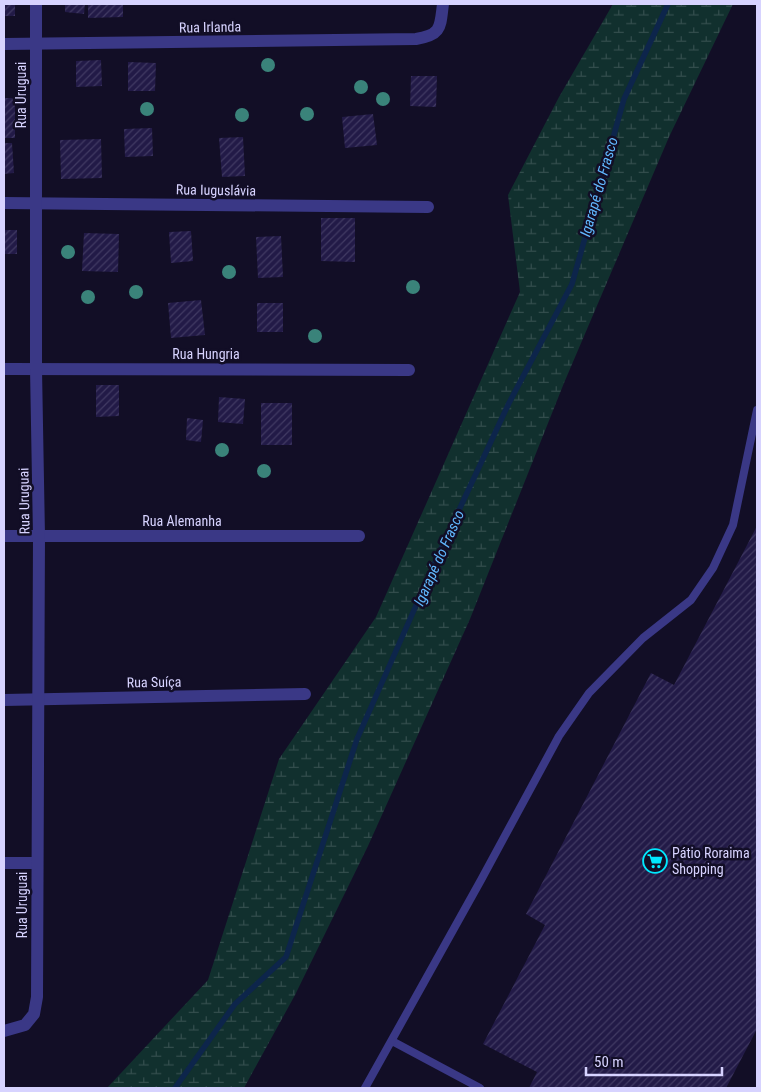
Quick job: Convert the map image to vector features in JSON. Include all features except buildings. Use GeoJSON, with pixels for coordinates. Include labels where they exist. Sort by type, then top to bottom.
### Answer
{"type":"FeatureCollection","features":[{"type":"Feature","properties":{"kind":"street","name":"Rua Uruguai"},"geometry":{"type":"LineString","coordinates":[[4,1031],[25,1025],[34,1014],[37,997],[37,700],[40,536],[36,369],[36,4]]}},
{"type":"Feature","properties":{"kind":"street","name":"Rua Irlanda"},"geometry":{"type":"LineString","coordinates":[[4,44],[416,40],[429,37],[437,32],[443,4]]}},
{"type":"Feature","properties":{"kind":"street","name":"Rua Iuguslávia"},"geometry":{"type":"LineString","coordinates":[[4,203],[428,207]]}},
{"type":"Feature","properties":{"kind":"street","name":"Rua Hungria"},"geometry":{"type":"LineString","coordinates":[[4,369],[409,370]]}},
{"type":"Feature","properties":{"kind":"street","name":"Rua Alemanha"},"geometry":{"type":"LineString","coordinates":[[4,536],[359,536]]}},
{"type":"Feature","properties":{"kind":"street","name":"Rua Suíça"},"geometry":{"type":"LineString","coordinates":[[4,700],[305,694]]}},
{"type":"Feature","properties":{"kind":"street"},"geometry":{"type":"LineString","coordinates":[[4,863],[36,863]]}},
{"type":"Feature","properties":{"kind":"lane"},"geometry":{"type":"LineString","coordinates":[[365,1088],[482,880],[559,736],[590,693],[643,638],[691,600],[713,568],[733,525],[757,410]]}},
{"type":"Feature","properties":{"kind":"lane"},"geometry":{"type":"LineString","coordinates":[[392,1041],[480,1088]]}},
{"type":"Feature","properties":{"kind":"green space"},"geometry":{"type":"Polygon","coordinates":[[[613,4],[733,4],[669,137],[564,383],[470,619],[368,846],[295,995],[244,1088],[107,1088],[208,980],[279,759],[376,617],[520,292],[508,195],[559,97],[613,4]]]}},
{"type":"Feature","properties":{"kind":"waterway","name":"Igarapé do Frasco"},"geometry":{"type":"LineString","coordinates":[[175,1088],[235,1004],[286,957],[357,739],[445,540],[509,403],[572,284],[624,99],[668,4]]}},
{"type":"Feature","properties":{"kind":"place","name":"Pátio Roraima Shopping"},"geometry":{"type":"Point","coordinates":[655,861]}}]}
